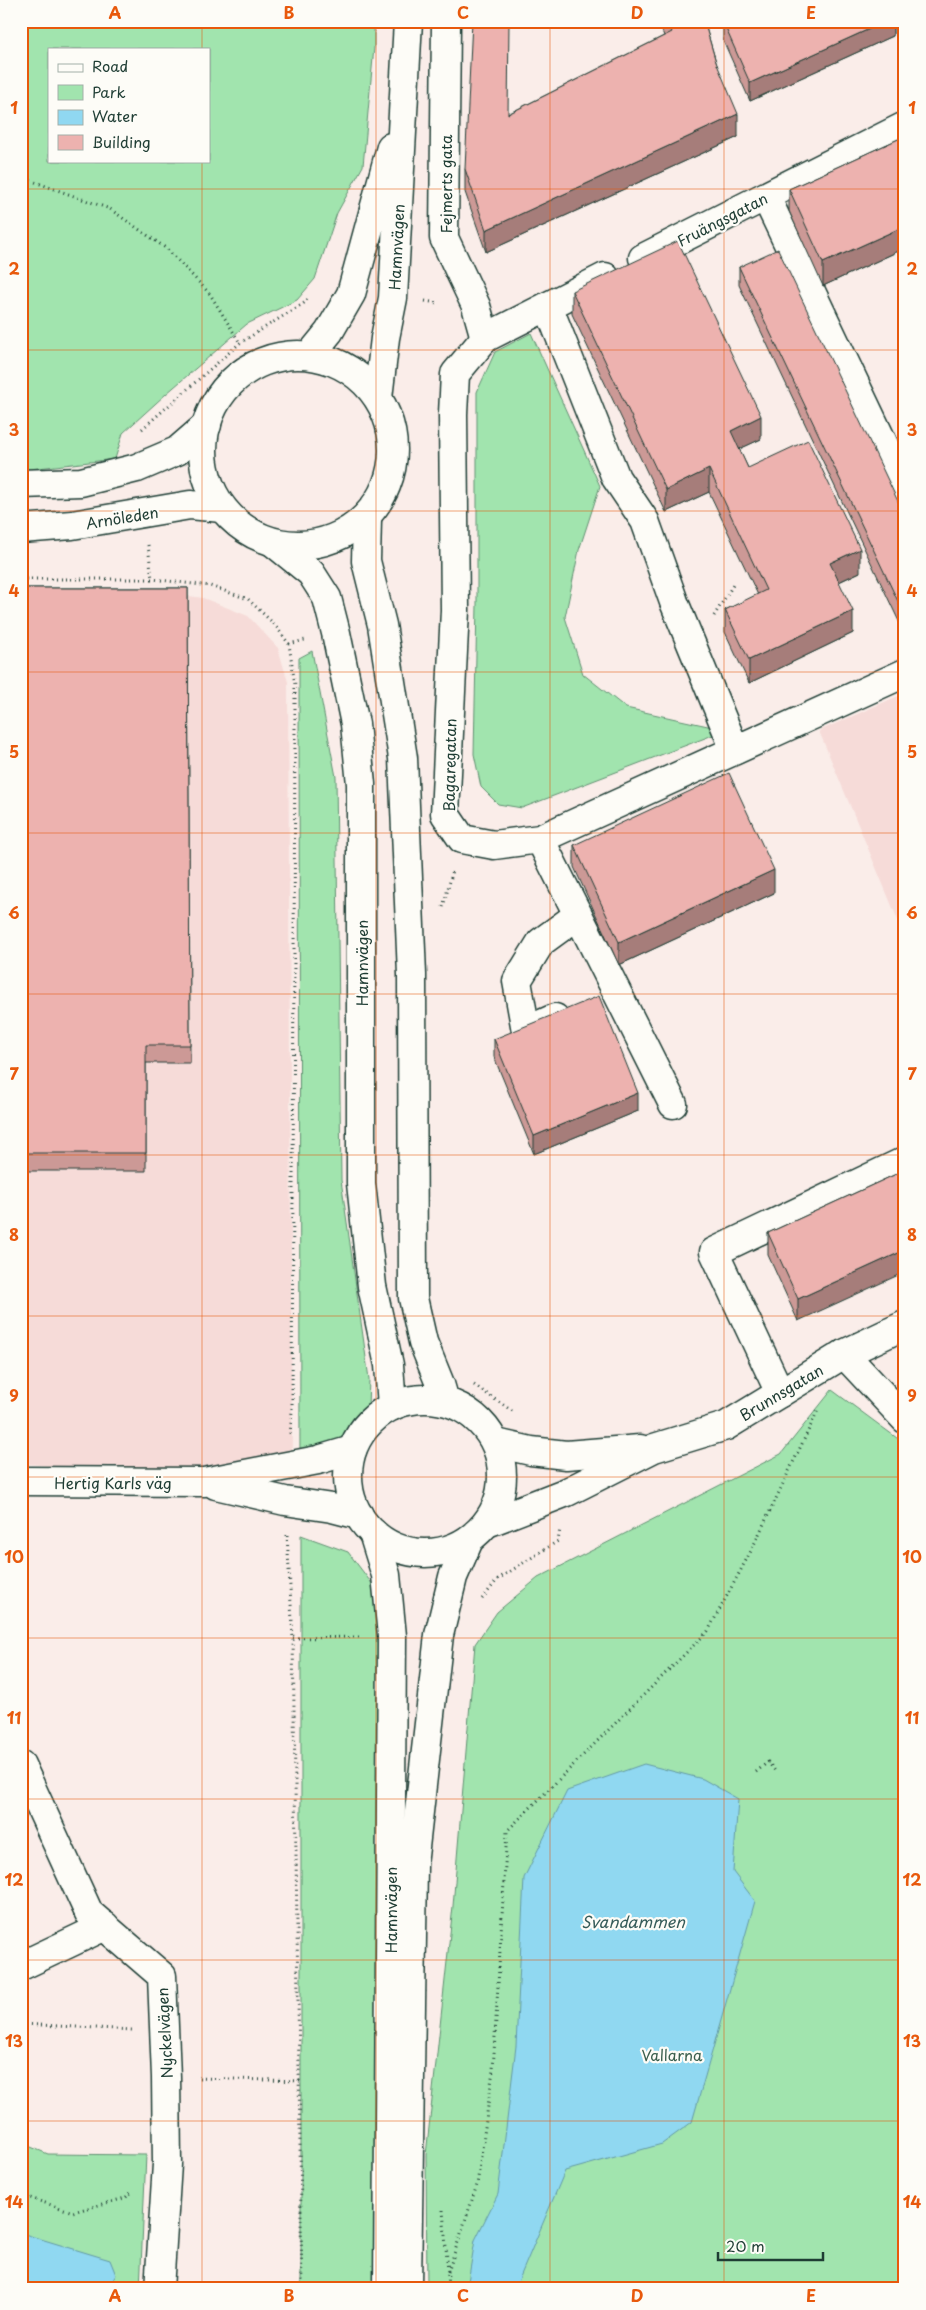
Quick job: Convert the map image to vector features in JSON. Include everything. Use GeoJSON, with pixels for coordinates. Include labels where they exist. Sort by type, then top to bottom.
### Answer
{"type":"FeatureCollection","features":[{"type":"Feature","properties":{"kind":"main road","name":"Hamnvägen"},"geometry":{"type":"LineString","coordinates":[[378,398],[385,338],[394,298],[408,21]]}},
{"type":"Feature","properties":{"kind":"main road","name":"Fejmerts gata"},"geometry":{"type":"LineString","coordinates":[[446,21],[444,238],[476,306],[485,338]]}},
{"type":"Feature","properties":{"kind":"main road","name":"Hamnvägen"},"geometry":{"type":"LineString","coordinates":[[311,354],[329,332],[351,294],[405,95]]}},
{"type":"Feature","properties":{"kind":"main road","name":"Fruängsgatan"},"geometry":{"type":"LineString","coordinates":[[485,338],[905,126]]}},
{"type":"Feature","properties":{"kind":"main road"},"geometry":{"type":"LineString","coordinates":[[766,197],[905,489]]}},
{"type":"Feature","properties":{"kind":"main road"},"geometry":{"type":"LineString","coordinates":[[548,306],[616,478],[645,521],[674,602],[735,750]]}},
{"type":"Feature","properties":{"kind":"main road","name":"Bagaregatan"},"geometry":{"type":"LineString","coordinates":[[462,839],[445,814],[454,610],[453,414],[455,374],[485,338]]}},
{"type":"Feature","properties":{"kind":"main road"},"geometry":{"type":"LineString","coordinates":[[367,519],[332,540],[303,546],[274,543],[252,534],[232,520],[222,508],[205,472],[202,449],[207,425],[228,384],[253,365],[282,356],[311,354],[337,362],[360,377],[378,398],[390,423],[394,452],[389,480],[367,519],[366,561],[382,626],[404,758],[412,975],[413,1298],[423,1342],[440,1384],[444,1401]]}},
{"type":"Feature","properties":{"kind":"main road"},"geometry":{"type":"LineString","coordinates":[[21,484],[81,482],[137,468],[177,451],[207,425]]}},
{"type":"Feature","properties":{"kind":"main road","name":"Arnöleden"},"geometry":{"type":"LineString","coordinates":[[21,529],[72,525],[190,505],[222,508]]}},
{"type":"Feature","properties":{"kind":"main road","name":"Hamnvägen"},"geometry":{"type":"LineString","coordinates":[[274,543],[311,573],[327,598],[355,724],[361,784],[361,1183],[372,1286],[389,1365],[392,1406]]}},
{"type":"Feature","properties":{"kind":"main road"},"geometry":{"type":"LineString","coordinates":[[462,839],[494,845],[540,839],[905,673]]}},
{"type":"Feature","properties":{"kind":"main road"},"geometry":{"type":"LineString","coordinates":[[540,839],[673,1104]]}},
{"type":"Feature","properties":{"kind":"main road"},"geometry":{"type":"LineString","coordinates":[[578,915],[541,942],[517,981],[526,1031],[616,990]]}},
{"type":"Feature","properties":{"kind":"main road"},"geometry":{"type":"LineString","coordinates":[[780,1393],[714,1252],[905,1161]]}},
{"type":"Feature","properties":{"kind":"main road","name":"Brunnsgatan"},"geometry":{"type":"LineString","coordinates":[[478,1532],[567,1492],[654,1448],[726,1426],[844,1354],[905,1325]]}},
{"type":"Feature","properties":{"kind":"main road"},"geometry":{"type":"LineString","coordinates":[[844,1354],[905,1419]]}},
{"type":"Feature","properties":{"kind":"main road"},"geometry":{"type":"LineString","coordinates":[[427,1398],[444,1401],[466,1410],[483,1424],[496,1442],[502,1463],[503,1484],[497,1505],[478,1532],[443,1552],[420,1553],[395,1547],[366,1524],[351,1494],[348,1472],[352,1450],[362,1432],[375,1417],[392,1406],[409,1400],[427,1398]]}},
{"type":"Feature","properties":{"kind":"main road","name":"Brunnsgatan"},"geometry":{"type":"LineString","coordinates":[[496,1442],[532,1451],[566,1455],[654,1448]]}},
{"type":"Feature","properties":{"kind":"main road","name":"Hertig Karls väg"},"geometry":{"type":"LineString","coordinates":[[21,1481],[204,1482],[287,1467],[352,1450]]}},
{"type":"Feature","properties":{"kind":"main road","name":"Hertig Karls väg"},"geometry":{"type":"LineString","coordinates":[[204,1482],[285,1501],[332,1508],[366,1524]]}},
{"type":"Feature","properties":{"kind":"main road","name":"Hamnvägen"},"geometry":{"type":"LineString","coordinates":[[366,1524],[386,1575],[392,1636],[388,2289]]}},
{"type":"Feature","properties":{"kind":"main road","name":"Hamnvägen"},"geometry":{"type":"LineString","coordinates":[[407,2289],[413,1865],[439,1635],[453,1577],[478,1532]]}},
{"type":"Feature","properties":{"kind":"main road","name":"Nyckelvägen"},"geometry":{"type":"LineString","coordinates":[[21,1765],[89,1913],[162,1976],[167,2164],[160,2289]]}},
{"type":"Feature","properties":{"kind":"main road"},"geometry":{"type":"LineString","coordinates":[[21,1966],[104,1926]]}},
{"type":"Feature","properties":{"kind":"path"},"geometry":{"type":"LineString","coordinates":[[21,177],[110,210],[167,250],[210,294],[240,342]]}},
{"type":"Feature","properties":{"kind":"path"},"geometry":{"type":"LineString","coordinates":[[137,468],[133,438],[240,342],[304,304],[316,290],[351,294]]}},
{"type":"Feature","properties":{"kind":"path"},"geometry":{"type":"LineString","coordinates":[[394,298],[476,306]]}},
{"type":"Feature","properties":{"kind":"path"},"geometry":{"type":"LineString","coordinates":[[144,514],[152,579]]}},
{"type":"Feature","properties":{"kind":"path"},"geometry":{"type":"LineString","coordinates":[[21,579],[152,579],[210,586],[248,599],[275,625],[289,644],[295,685],[295,738],[292,1411],[287,1467]]}},
{"type":"Feature","properties":{"kind":"path"},"geometry":{"type":"LineString","coordinates":[[441,914],[462,839]]}},
{"type":"Feature","properties":{"kind":"path"},"geometry":{"type":"LineString","coordinates":[[470,1379],[475,1386],[523,1418]]}},
{"type":"Feature","properties":{"kind":"path"},"geometry":{"type":"LineString","coordinates":[[448,2272],[479,2175],[493,2070],[507,1831],[708,1631],[751,1551],[823,1399]]}},
{"type":"Feature","properties":{"kind":"path"},"geometry":{"type":"LineString","coordinates":[[285,1501],[293,1638],[301,2081],[302,2289]]}},
{"type":"Feature","properties":{"kind":"path"},"geometry":{"type":"LineString","coordinates":[[756,1772],[768,1762],[776,1772]]}},
{"type":"Feature","properties":{"kind":"path"},"geometry":{"type":"LineString","coordinates":[[21,2024],[163,2032]]}},
{"type":"Feature","properties":{"kind":"path"},"geometry":{"type":"LineString","coordinates":[[166,2077],[301,2081]]}},
{"type":"Feature","properties":{"kind":"path"},"geometry":{"type":"LineString","coordinates":[[21,2195],[73,2212],[125,2198],[167,2164]]}},
{"type":"Feature","properties":{"kind":"shaded area"},"geometry":{"type":"Polygon","coordinates":[[[21,592],[160,592],[203,598],[248,616],[278,648],[288,682],[292,1470],[224,1484],[21,1463],[21,592]]]}},
{"type":"Feature","properties":{"kind":"shaded area"},"geometry":{"type":"Polygon","coordinates":[[[905,693],[905,937],[819,731],[905,693]]]}},
{"type":"Feature","properties":{"kind":"green space"},"geometry":{"type":"Polygon","coordinates":[[[21,21],[374,21],[374,47],[363,166],[337,213],[315,279],[297,300],[247,324],[166,394],[123,433],[115,459],[21,470],[21,21]]]}},
{"type":"Feature","properties":{"kind":"green space"},"geometry":{"type":"Polygon","coordinates":[[[531,333],[600,486],[579,550],[565,617],[583,674],[626,708],[726,730],[522,808],[498,804],[481,787],[474,754],[477,605],[477,392],[495,352],[531,333]]]}},
{"type":"Feature","properties":{"kind":"green space"},"geometry":{"type":"Polygon","coordinates":[[[312,651],[336,777],[341,1180],[369,1379],[368,1407],[339,1443],[300,1464],[299,658],[312,651]]]}},
{"type":"Feature","properties":{"kind":"green space","name":"Vallarna"},"geometry":{"type":"Polygon","coordinates":[[[832,1390],[905,1444],[905,2289],[427,2289],[426,2155],[453,1906],[475,1644],[497,1612],[538,1578],[781,1454],[832,1390]]]}},
{"type":"Feature","properties":{"kind":"green space"},"geometry":{"type":"Polygon","coordinates":[[[301,1535],[348,1552],[373,1585],[378,1615],[376,2289],[301,2289],[301,1535]]]}},
{"type":"Feature","properties":{"kind":"green space"},"geometry":{"type":"Polygon","coordinates":[[[21,2143],[48,2154],[146,2155],[140,2289],[21,2289],[21,2143]]]}},
{"type":"Feature","properties":{"kind":"water","name":"Svandammen"},"geometry":{"type":"Polygon","coordinates":[[[644,1764],[703,1779],[738,1799],[733,1872],[755,1901],[692,2122],[662,2144],[565,2171],[515,2289],[485,2289],[468,2282],[475,2240],[498,2194],[516,2046],[524,1878],[567,1791],[644,1764]]]}},
{"type":"Feature","properties":{"kind":"water"},"geometry":{"type":"Polygon","coordinates":[[[21,2233],[110,2260],[116,2275],[107,2289],[21,2289],[21,2233]]]}},
{"type":"Feature","properties":{"kind":"building"},"geometry":{"type":"Polygon","coordinates":[[[472,21],[509,21],[508,114],[672,32],[667,21],[704,21],[716,62],[738,114],[486,230],[465,169],[472,21]]]}},
{"type":"Feature","properties":{"kind":"building"},"geometry":{"type":"Polygon","coordinates":[[[724,21],[887,21],[750,83],[724,21]]]}},
{"type":"Feature","properties":{"kind":"building"},"geometry":{"type":"Polygon","coordinates":[[[905,136],[905,226],[823,263],[789,189],[905,136]]]}},
{"type":"Feature","properties":{"kind":"building"},"geometry":{"type":"Polygon","coordinates":[[[678,241],[761,416],[731,431],[748,468],[808,440],[860,549],[830,563],[853,611],[749,660],[725,610],[766,590],[709,469],[666,490],[572,291],[678,241]]]}},
{"type":"Feature","properties":{"kind":"building"},"geometry":{"type":"Polygon","coordinates":[[[778,249],[905,516],[905,616],[739,267],[778,249]]]}},
{"type":"Feature","properties":{"kind":"building"},"geometry":{"type":"Polygon","coordinates":[[[905,401],[905,415],[900,403],[905,401]]]}},
{"type":"Feature","properties":{"kind":"building"},"geometry":{"type":"Polygon","coordinates":[[[21,588],[188,588],[190,1045],[146,1045],[146,1153],[21,1153],[21,588]]]}},
{"type":"Feature","properties":{"kind":"building"},"geometry":{"type":"Polygon","coordinates":[[[729,773],[774,870],[619,942],[574,845],[729,773]]]}},
{"type":"Feature","properties":{"kind":"building"},"geometry":{"type":"Polygon","coordinates":[[[599,996],[638,1093],[534,1136],[494,1039],[599,996]]]}},
{"type":"Feature","properties":{"kind":"building"},"geometry":{"type":"Polygon","coordinates":[[[905,1170],[905,1250],[798,1299],[768,1233],[905,1170]]]}}]}
